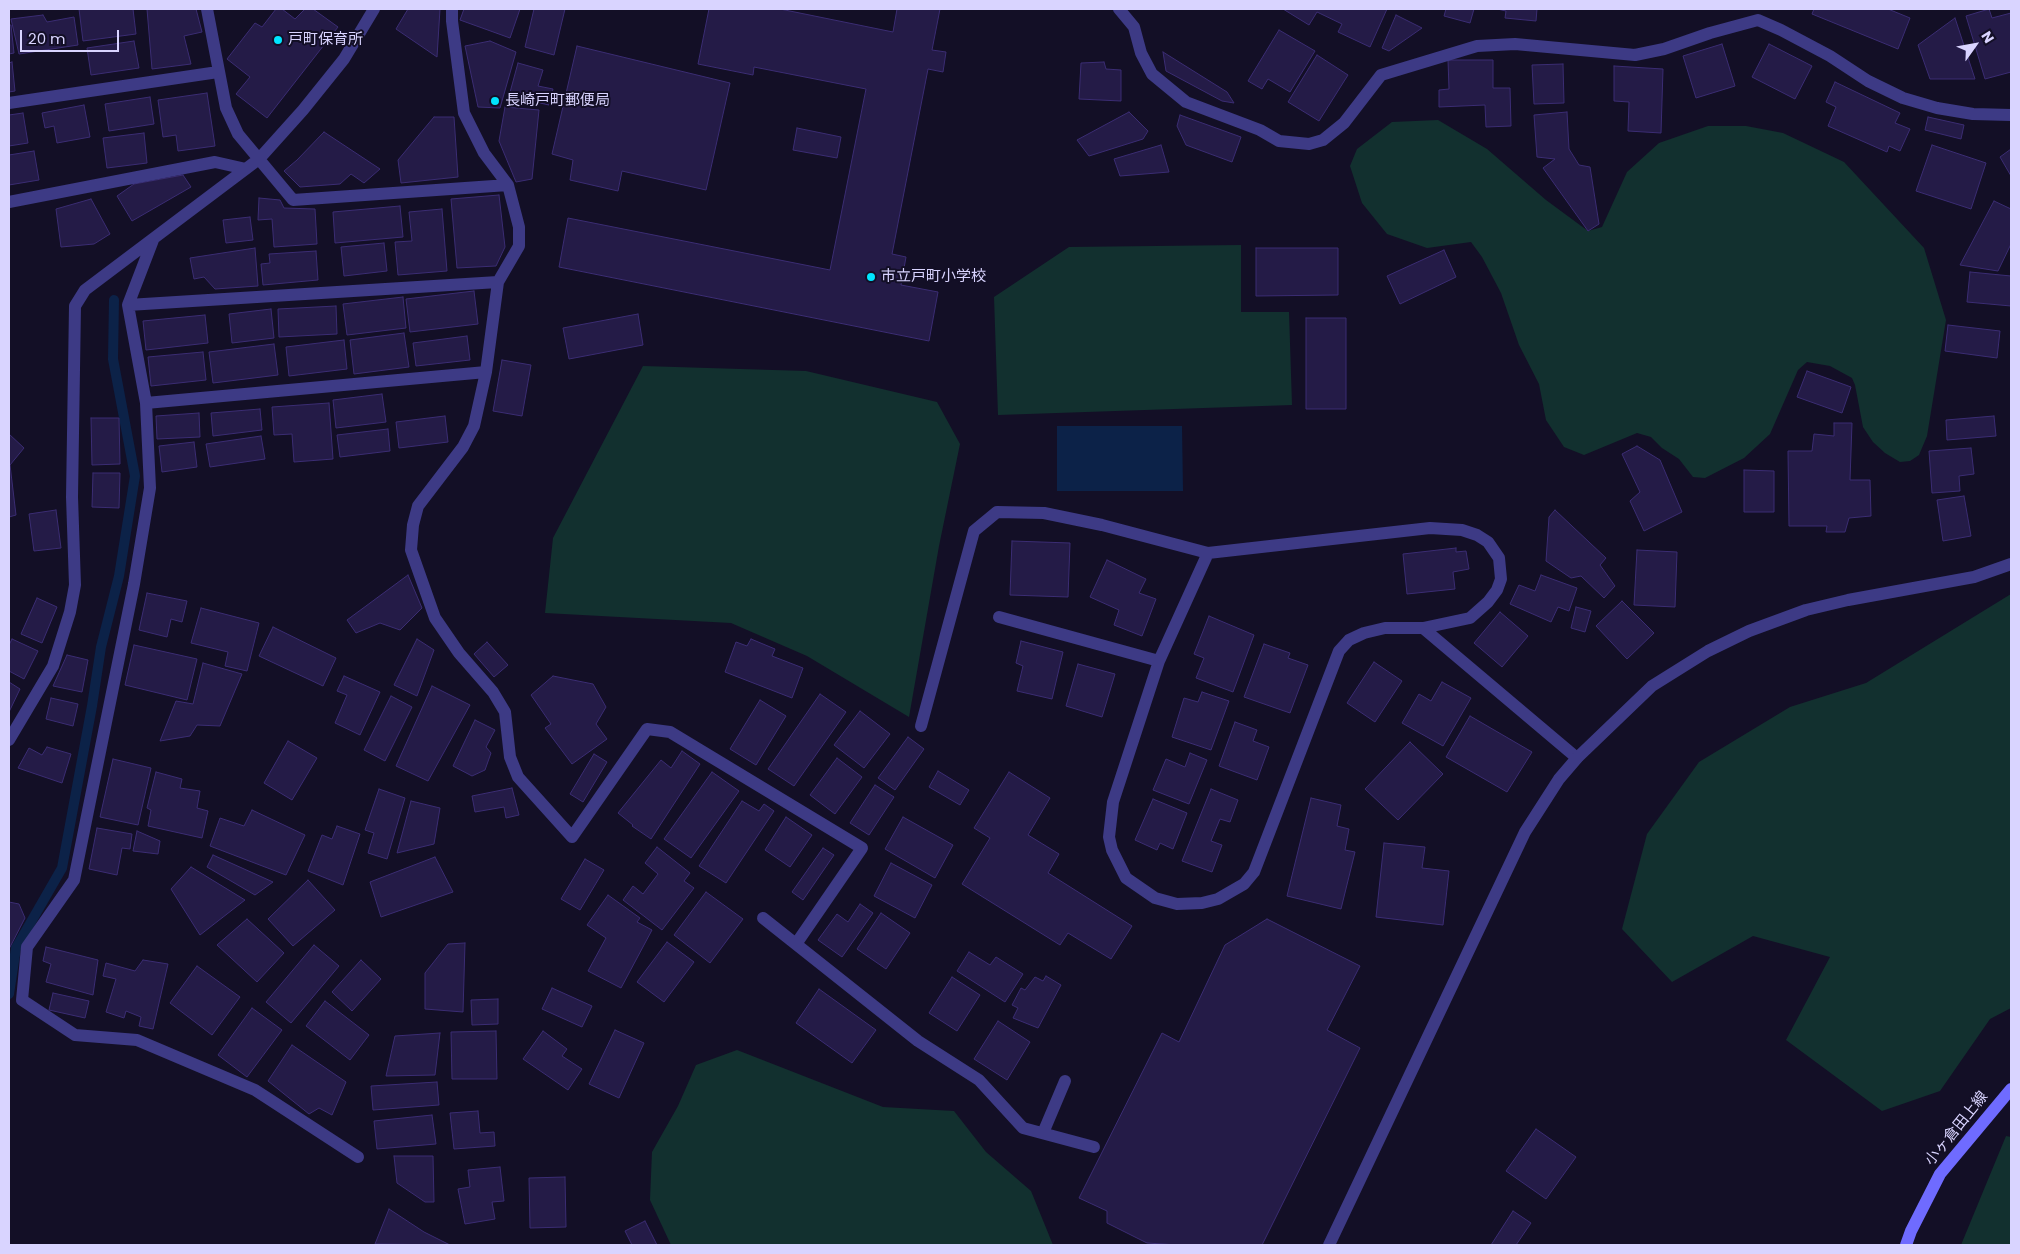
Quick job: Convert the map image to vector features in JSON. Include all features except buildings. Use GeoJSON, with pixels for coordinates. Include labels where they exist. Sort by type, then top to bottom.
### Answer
{"type":"FeatureCollection","features":[{"type":"Feature","properties":{"kind":"main road","name":"小ヶ倉田上線"},"geometry":{"type":"LineString","coordinates":[[1906,1245],[1911,1231],[1940,1174],[2011,1089]]}},
{"type":"Feature","properties":{"kind":"street"},"geometry":{"type":"LineString","coordinates":[[207,9],[226,108],[238,134],[293,200],[508,185]]}},
{"type":"Feature","properties":{"kind":"street"},"geometry":{"type":"LineString","coordinates":[[9,740],[53,666],[70,612],[75,585],[72,497],[75,306],[85,290],[259,158],[303,110],[344,59],[374,9]]}},
{"type":"Feature","properties":{"kind":"street"},"geometry":{"type":"LineString","coordinates":[[452,9],[464,113],[484,153],[508,185],[518,227],[519,246],[498,282],[486,372],[474,426],[464,447],[418,506],[413,525],[411,550],[435,618],[459,653],[493,692],[505,712],[510,757],[518,777],[572,837],[647,728],[670,732],[862,848],[796,944]]}},
{"type":"Feature","properties":{"kind":"street"},"geometry":{"type":"LineString","coordinates":[[1119,9],[1134,28],[1141,53],[1152,74],[1186,102],[1260,130],[1279,141],[1309,144],[1323,140],[1344,123],[1381,75],[1477,46],[1515,44],[1635,55],[1664,50],[1718,31],[1758,20],[1822,51],[1868,81],[1903,98],[1937,108],[1973,114],[2011,115]]}},
{"type":"Feature","properties":{"kind":"street"},"geometry":{"type":"LineString","coordinates":[[9,103],[218,72]]}},
{"type":"Feature","properties":{"kind":"street"},"geometry":{"type":"LineString","coordinates":[[9,202],[215,162],[246,169]]}},
{"type":"Feature","properties":{"kind":"street"},"geometry":{"type":"LineString","coordinates":[[152,240],[128,305],[146,403],[150,488],[134,584],[74,880],[27,946],[22,1000],[75,1035],[137,1040],[255,1090],[358,1157]]}},
{"type":"Feature","properties":{"kind":"street"},"geometry":{"type":"LineString","coordinates":[[128,305],[498,282]]}},
{"type":"Feature","properties":{"kind":"street"},"geometry":{"type":"LineString","coordinates":[[146,403],[486,372]]}},
{"type":"Feature","properties":{"kind":"street"},"geometry":{"type":"LineString","coordinates":[[921,726],[974,531],[997,512],[1044,513],[1102,524],[1208,553],[1430,528],[1462,530],[1477,535],[1488,542],[1499,558],[1501,578],[1497,590],[1488,602],[1470,618],[1423,628],[1385,628],[1364,632],[1349,640],[1339,651],[1254,872],[1244,884],[1231,893],[1202,903],[1177,904],[1155,898],[1126,878],[1112,850],[1109,837],[1113,802],[1158,661],[1208,553]]}},
{"type":"Feature","properties":{"kind":"street"},"geometry":{"type":"LineString","coordinates":[[1329,1245],[1525,832],[1560,779],[1577,758],[1652,686],[1708,651],[1749,631],[1806,610],[1848,600],[1974,577],[2011,564]]}},
{"type":"Feature","properties":{"kind":"street"},"geometry":{"type":"LineString","coordinates":[[999,617],[1158,661]]}},
{"type":"Feature","properties":{"kind":"street"},"geometry":{"type":"LineString","coordinates":[[1423,628],[1577,758]]}},
{"type":"Feature","properties":{"kind":"street"},"geometry":{"type":"LineString","coordinates":[[764,918],[918,1041],[980,1080],[1023,1128],[1094,1147]]}},
{"type":"Feature","properties":{"kind":"street"},"geometry":{"type":"LineString","coordinates":[[1043,1133],[1065,1081]]}},
{"type":"Feature","properties":{"kind":"green space"},"geometry":{"type":"Polygon","coordinates":[[[1438,120],[1487,149],[1546,200],[1588,231],[1602,227],[1627,172],[1659,143],[1708,126],[1746,126],[1783,133],[1844,162],[1924,248],[1946,320],[1927,436],[1919,455],[1910,461],[1900,462],[1885,453],[1873,442],[1863,427],[1852,378],[1830,366],[1807,362],[1798,370],[1770,434],[1744,458],[1705,478],[1693,477],[1679,459],[1662,448],[1651,437],[1637,433],[1584,455],[1564,447],[1546,420],[1539,384],[1519,345],[1501,293],[1482,257],[1471,242],[1427,248],[1387,234],[1362,203],[1350,166],[1357,149],[1392,122],[1438,120]]]}},
{"type":"Feature","properties":{"kind":"green space"},"geometry":{"type":"Polygon","coordinates":[[[1241,245],[1241,312],[1289,312],[1292,405],[998,415],[994,297],[1069,247],[1241,245]]]}},
{"type":"Feature","properties":{"kind":"green space"},"geometry":{"type":"Polygon","coordinates":[[[643,366],[806,371],[937,402],[960,444],[939,546],[909,717],[807,656],[731,623],[545,613],[553,538],[643,366]]]}},
{"type":"Feature","properties":{"kind":"green space"},"geometry":{"type":"Polygon","coordinates":[[[2011,594],[2011,1008],[1990,1019],[1940,1091],[1882,1111],[1786,1040],[1830,957],[1753,936],[1672,982],[1622,929],[1647,834],[1699,762],[1790,707],[1866,683],[2011,594]]]}},
{"type":"Feature","properties":{"kind":"green space"},"geometry":{"type":"Polygon","coordinates":[[[737,1050],[883,1107],[954,1111],[986,1152],[1031,1191],[1053,1245],[671,1245],[650,1200],[652,1152],[678,1106],[696,1065],[737,1050]]]}},
{"type":"Feature","properties":{"kind":"green space"},"geometry":{"type":"Polygon","coordinates":[[[2006,1136],[2011,1137],[2011,1245],[1961,1245],[2006,1136]]]}},
{"type":"Feature","properties":{"kind":"water"},"geometry":{"type":"Polygon","coordinates":[[[1057,426],[1182,426],[1183,491],[1057,491],[1057,426]]]}},
{"type":"Feature","properties":{"kind":"waterway"},"geometry":{"type":"LineString","coordinates":[[9,994],[16,948],[62,868],[101,647],[119,576],[135,476],[113,359],[114,300]]}},
{"type":"Feature","properties":{"kind":"place","name":"戸町保育所"},"geometry":{"type":"Point","coordinates":[278,40]}},
{"type":"Feature","properties":{"kind":"place","name":"長崎戸町郵便局"},"geometry":{"type":"Point","coordinates":[495,101]}},
{"type":"Feature","properties":{"kind":"place","name":"市立戸町小学校"},"geometry":{"type":"Point","coordinates":[871,277]}}]}
